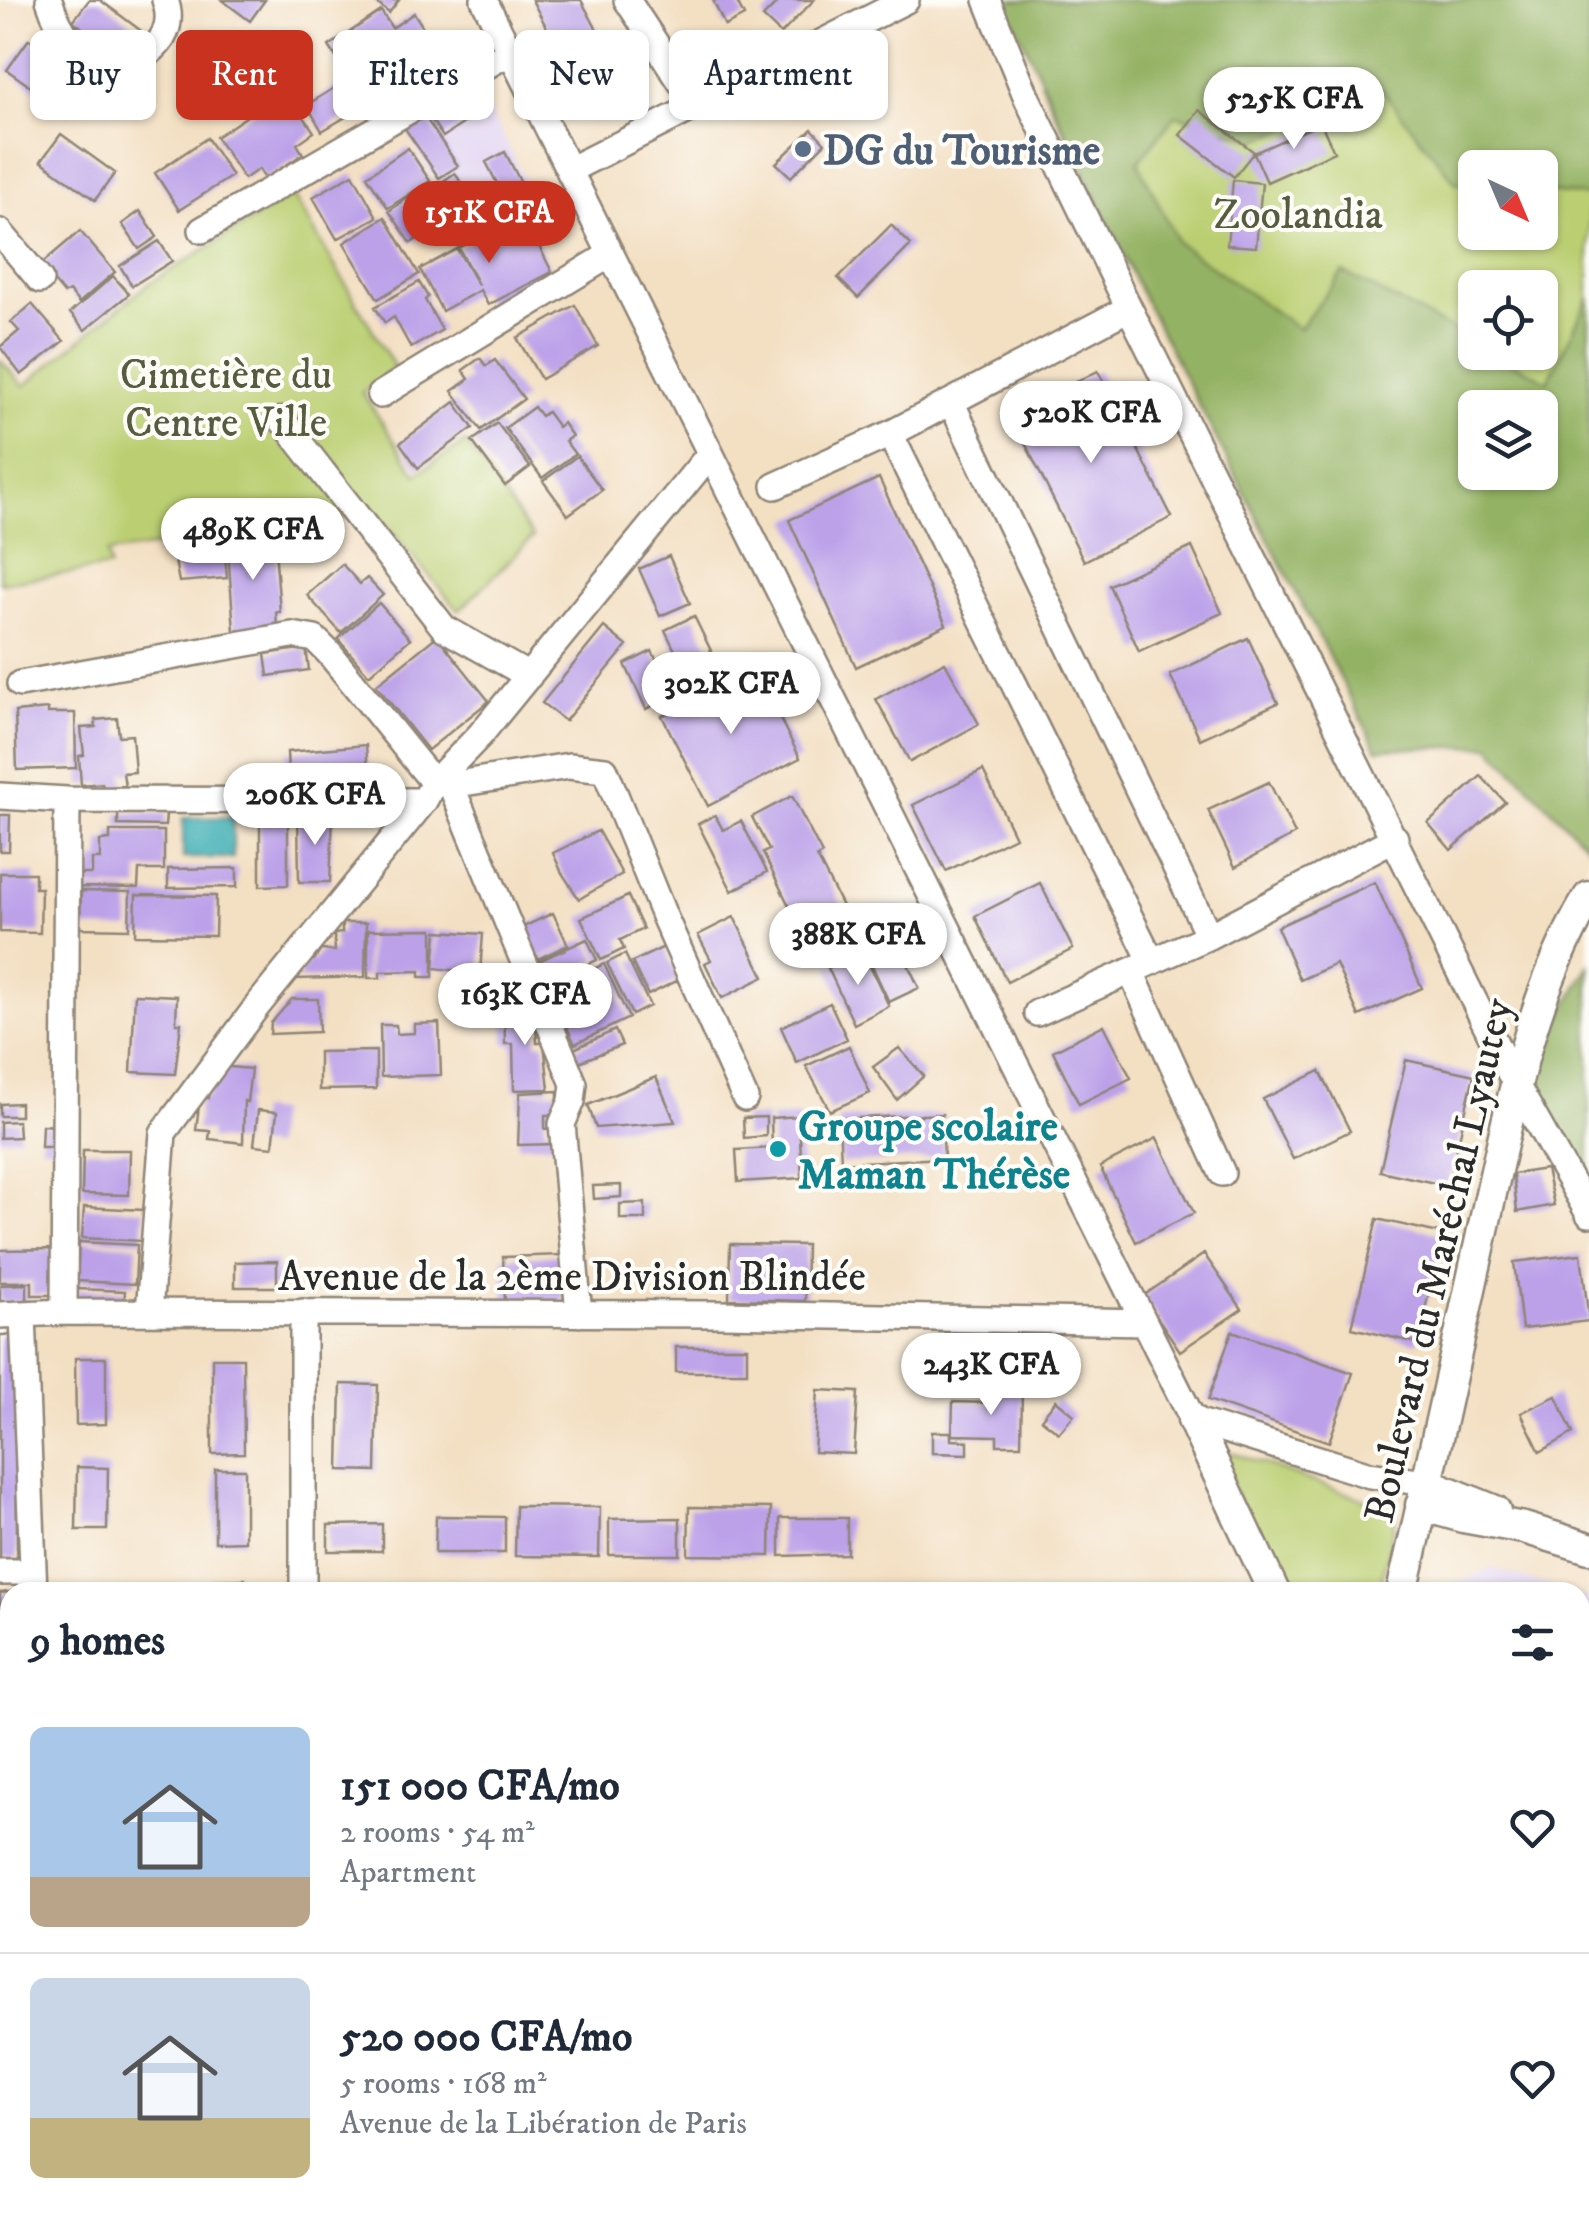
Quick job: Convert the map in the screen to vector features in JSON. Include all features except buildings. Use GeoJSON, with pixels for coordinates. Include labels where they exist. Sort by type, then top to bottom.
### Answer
{"type":"FeatureCollection","features":[{"type":"Feature","properties":{"kind":"main road","name":"Boulevard du Maréchal Lyautey"},"geometry":{"type":"LineString","coordinates":[[1404,1582],[1515,1083],[1551,971],[1589,897]]}},
{"type":"Feature","properties":{"kind":"main road"},"geometry":{"type":"LineString","coordinates":[[1193,1420],[1269,1582]]}},
{"type":"Feature","properties":{"kind":"main road"},"geometry":{"type":"LineString","coordinates":[[1424,1494],[1463,1517],[1524,1528],[1589,1548]]}},
{"type":"Feature","properties":{"kind":"main road"},"geometry":{"type":"LineString","coordinates":[[1424,1494],[1484,1505],[1524,1528]]}},
{"type":"Feature","properties":{"kind":"main road"},"geometry":{"type":"LineString","coordinates":[[1412,1548],[1463,1517]]}},
{"type":"Feature","properties":{"kind":"street"},"geometry":{"type":"LineString","coordinates":[[50,0],[72,45],[88,63],[108,73],[131,66],[153,50],[168,30],[170,12],[164,0]]}},
{"type":"Feature","properties":{"kind":"street"},"geometry":{"type":"LineString","coordinates":[[484,0],[1193,1420],[1424,1494]]}},
{"type":"Feature","properties":{"kind":"street"},"geometry":{"type":"LineString","coordinates":[[627,0],[669,64]]}},
{"type":"Feature","properties":{"kind":"street"},"geometry":{"type":"LineString","coordinates":[[846,30],[906,0]]}},
{"type":"Feature","properties":{"kind":"street"},"geometry":{"type":"LineString","coordinates":[[987,0],[1028,98],[1129,308],[1515,1083],[1589,1214]]}},
{"type":"Feature","properties":{"kind":"street"},"geometry":{"type":"LineString","coordinates":[[202,230],[510,52]]}},
{"type":"Feature","properties":{"kind":"street"},"geometry":{"type":"LineString","coordinates":[[569,170],[669,119]]}},
{"type":"Feature","properties":{"kind":"street"},"geometry":{"type":"LineString","coordinates":[[0,232],[40,280]]}},
{"type":"Feature","properties":{"kind":"street"},"geometry":{"type":"LineString","coordinates":[[380,395],[610,254]]}},
{"type":"Feature","properties":{"kind":"street"},"geometry":{"type":"LineString","coordinates":[[775,486],[890,434],[1129,308]]}},
{"type":"Feature","properties":{"kind":"street"},"geometry":{"type":"LineString","coordinates":[[950,402],[1209,936]]}},
{"type":"Feature","properties":{"kind":"street"},"geometry":{"type":"LineString","coordinates":[[282,420],[444,628],[529,676]]}},
{"type":"Feature","properties":{"kind":"street"},"geometry":{"type":"LineString","coordinates":[[890,434],[1142,967],[1222,1173]]}},
{"type":"Feature","properties":{"kind":"street"},"geometry":{"type":"LineString","coordinates":[[148,1312],[164,1133],[258,1005],[710,454]]}},
{"type":"Feature","properties":{"kind":"street"},"geometry":{"type":"LineString","coordinates":[[20,684],[292,635],[315,639],[436,790],[574,1084],[562,1124],[579,1314]]}},
{"type":"Feature","properties":{"kind":"street"},"geometry":{"type":"LineString","coordinates":[[0,796],[68,800],[436,790],[568,766],[605,770],[664,916],[745,1098]]}},
{"type":"Feature","properties":{"kind":"street"},"geometry":{"type":"LineString","coordinates":[[64,1312],[68,800]]}},
{"type":"Feature","properties":{"kind":"street"},"geometry":{"type":"LineString","coordinates":[[1037,1013],[1209,936],[1395,838]]}},
{"type":"Feature","properties":{"kind":"street"},"geometry":{"type":"LineString","coordinates":[[303,1312],[303,1582]]}},
{"type":"Feature","properties":{"kind":"street","name":"Avenue de la 2ème Division Blindée"},"geometry":{"type":"LineString","coordinates":[[11,1315],[303,1312],[1144,1322]]}},
{"type":"Feature","properties":{"kind":"street"},"geometry":{"type":"LineString","coordinates":[[0,1572],[34,1582],[11,1315]]}},
{"type":"Feature","properties":{"kind":"shaded area"},"geometry":{"type":"Polygon","coordinates":[[[415,120],[494,120],[542,212],[475,249],[404,127],[415,120]]]}},
{"type":"Feature","properties":{"kind":"shaded area"},"geometry":{"type":"Polygon","coordinates":[[[1492,1568],[1536,1582],[1458,1582],[1492,1568]]]}},
{"type":"Feature","properties":{"kind":"green space","name":"Zoolandia"},"geometry":{"type":"Polygon","coordinates":[[[1004,0],[1589,0],[1589,196],[1558,193],[1558,150],[1458,150],[1456,183],[1381,89],[1258,140],[1176,115],[1138,162],[1178,243],[1299,329],[1343,272],[1458,333],[1458,370],[1527,370],[1548,381],[1553,370],[1558,370],[1558,361],[1589,298],[1589,848],[1490,746],[1377,749],[1142,295],[1004,0]]]}},
{"type":"Feature","properties":{"kind":"green space","name":"Zoolandia"},"geometry":{"type":"Polygon","coordinates":[[[1589,0],[1589,830],[1580,839],[1490,746],[1377,749],[1142,295],[1040,82],[1589,0]]]}},
{"type":"Feature","properties":{"kind":"green space","name":"Cimetière du Centre Ville"},"geometry":{"type":"Polygon","coordinates":[[[293,195],[395,368],[362,392],[416,474],[466,442],[533,537],[459,611],[369,505],[337,522],[107,553],[110,567],[0,583],[0,360],[24,386],[147,285],[293,195]]]}},
{"type":"Feature","properties":{"kind":"green space"},"geometry":{"type":"Polygon","coordinates":[[[1589,966],[1589,1178],[1534,1082],[1565,1008],[1589,966]]]}},
{"type":"Feature","properties":{"kind":"green space"},"geometry":{"type":"Polygon","coordinates":[[[1230,1452],[1397,1511],[1381,1582],[1279,1582],[1218,1458],[1230,1452]]]}},
{"type":"Feature","properties":{"kind":"water"},"geometry":{"type":"Polygon","coordinates":[[[233,817],[233,858],[183,858],[183,818],[233,817]]]}},
{"type":"Feature","properties":{"kind":"place","name":"DG du Tourisme"},"geometry":{"type":"Point","coordinates":[803,149]}},
{"type":"Feature","properties":{"kind":"place","name":"Groupe scolaire Maman Thérèse"},"geometry":{"type":"Point","coordinates":[778,1149]}}]}
